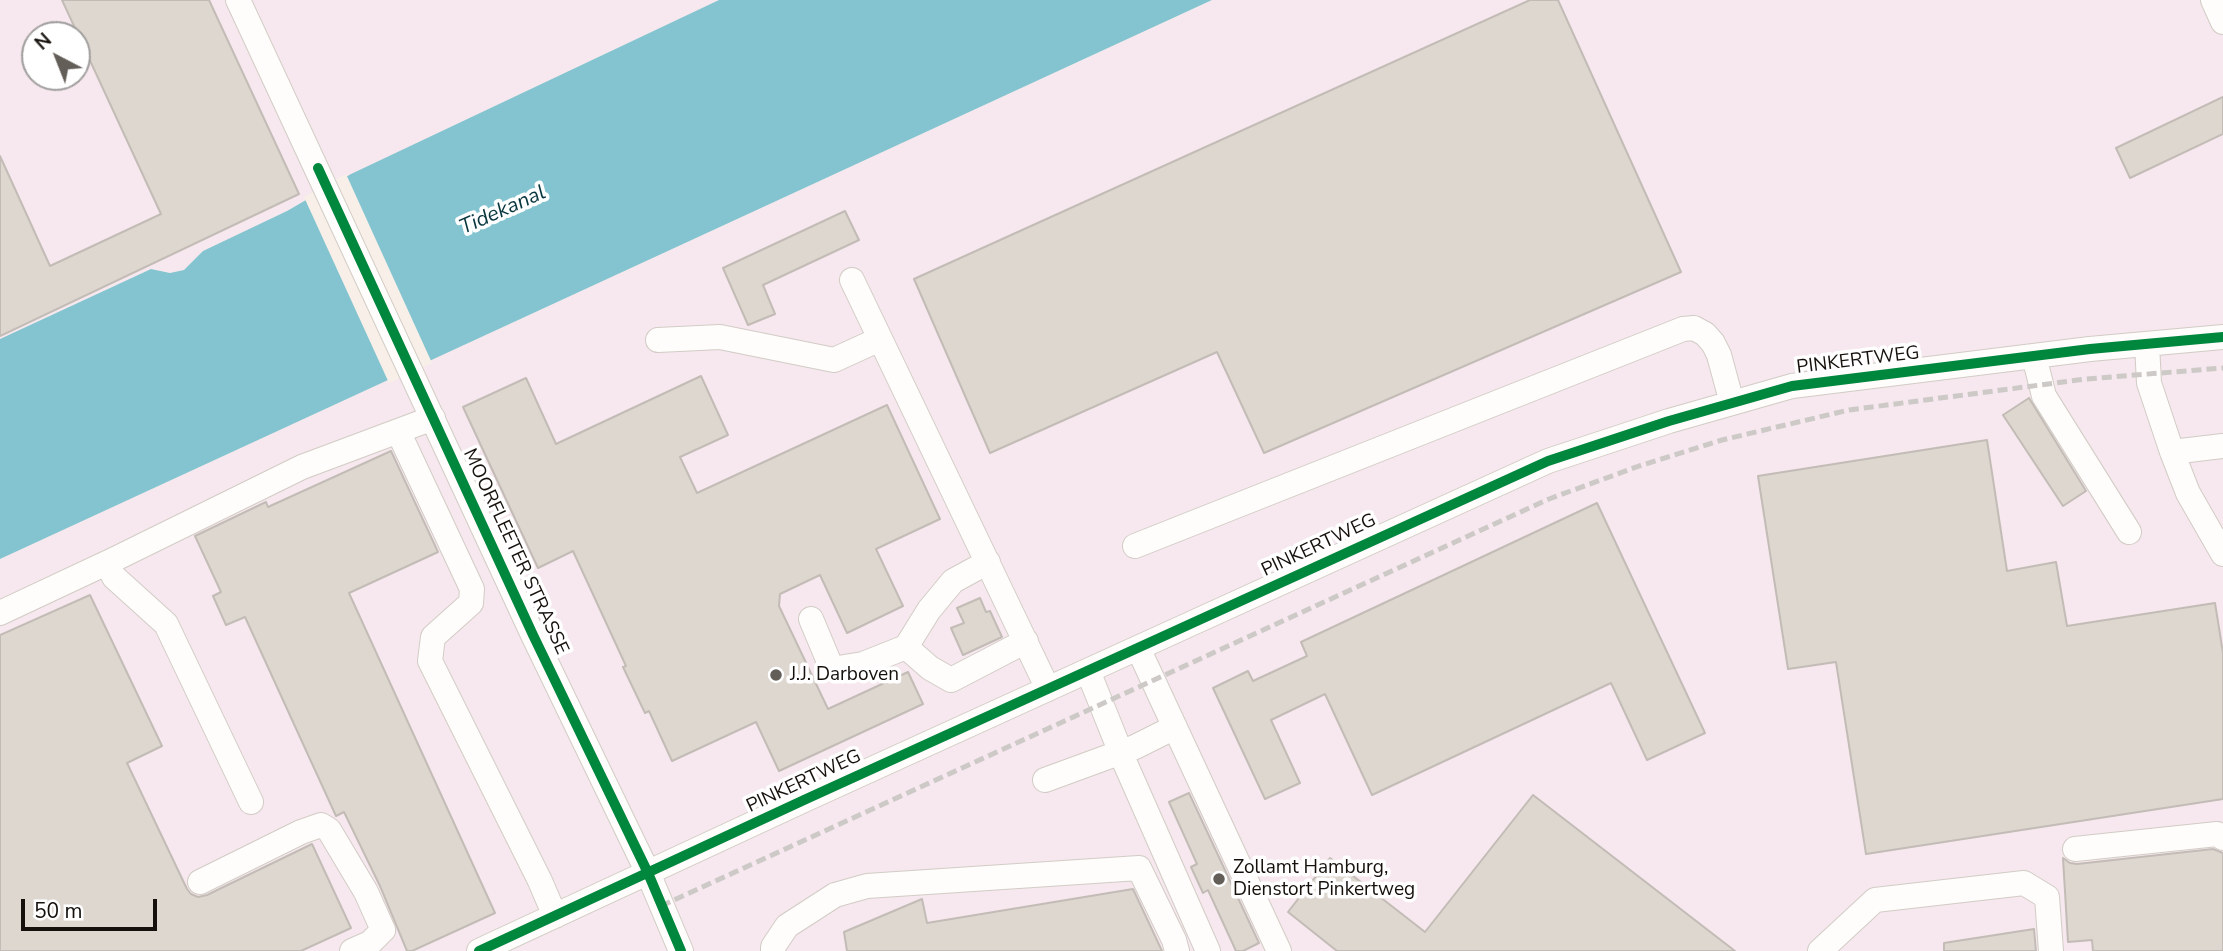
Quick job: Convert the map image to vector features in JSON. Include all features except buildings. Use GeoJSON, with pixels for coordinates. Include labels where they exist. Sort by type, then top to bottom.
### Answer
{"type":"FeatureCollection","features":[{"type":"Feature","properties":{"kind":"street","name":"MOORFLEETER STRASSE"},"geometry":{"type":"LineString","coordinates":[[239,0],[533,635],[648,873],[681,951]]}},
{"type":"Feature","properties":{"kind":"street"},"geometry":{"type":"LineString","coordinates":[[2213,0],[2223,22]]}},
{"type":"Feature","properties":{"kind":"street"},"geometry":{"type":"LineString","coordinates":[[852,280],[1048,689]]}},
{"type":"Feature","properties":{"kind":"street"},"geometry":{"type":"LineString","coordinates":[[1135,547],[1683,329],[1694,328],[1705,334],[1713,343],[1732,403]]}},
{"type":"Feature","properties":{"kind":"street"},"geometry":{"type":"LineString","coordinates":[[658,340],[720,337],[834,360],[880,339]]}},
{"type":"Feature","properties":{"kind":"street","name":"PINKERTWEG"},"geometry":{"type":"LineString","coordinates":[[479,951],[1548,461],[1792,386],[2035,356],[2223,337]]}},
{"type":"Feature","properties":{"kind":"street"},"geometry":{"type":"LineString","coordinates":[[2147,344],[2149,383],[2172,452],[2188,493],[2223,554]]}},
{"type":"Feature","properties":{"kind":"street"},"geometry":{"type":"LineString","coordinates":[[2035,356],[2044,396],[2129,532]]}},
{"type":"Feature","properties":{"kind":"street"},"geometry":{"type":"LineString","coordinates":[[0,613],[302,467],[433,418]]}},
{"type":"Feature","properties":{"kind":"street"},"geometry":{"type":"LineString","coordinates":[[398,431],[472,589],[471,603],[433,637],[430,661],[555,916]]}},
{"type":"Feature","properties":{"kind":"street"},"geometry":{"type":"LineString","coordinates":[[2172,452],[2223,446]]}},
{"type":"Feature","properties":{"kind":"street"},"geometry":{"type":"LineString","coordinates":[[811,620],[832,669],[863,664],[906,647],[929,610],[953,581],[988,562]]}},
{"type":"Feature","properties":{"kind":"street"},"geometry":{"type":"LineString","coordinates":[[107,563],[114,577],[166,624],[251,802]]}},
{"type":"Feature","properties":{"kind":"street"},"geometry":{"type":"LineString","coordinates":[[906,647],[930,668],[951,680],[1026,641]]}},
{"type":"Feature","properties":{"kind":"street"},"geometry":{"type":"LineString","coordinates":[[1138,648],[1279,951]]}},
{"type":"Feature","properties":{"kind":"street"},"geometry":{"type":"LineString","coordinates":[[1088,671],[1208,951]]}},
{"type":"Feature","properties":{"kind":"street"},"geometry":{"type":"LineString","coordinates":[[1045,780],[1121,752],[1175,727]]}},
{"type":"Feature","properties":{"kind":"street"},"geometry":{"type":"LineString","coordinates":[[200,882],[301,832],[321,825],[329,830],[366,892],[383,930],[370,943],[352,951]]}},
{"type":"Feature","properties":{"kind":"street"},"geometry":{"type":"LineString","coordinates":[[2075,849],[2217,835],[2223,838]]}},
{"type":"Feature","properties":{"kind":"street"},"geometry":{"type":"LineString","coordinates":[[773,951],[788,926],[835,895],[867,886],[1139,868],[1177,951]]}},
{"type":"Feature","properties":{"kind":"street"},"geometry":{"type":"LineString","coordinates":[[1820,951],[1875,901],[2024,883],[2047,897],[2052,951]]}},
{"type":"Feature","properties":{"kind":"shaded area"},"geometry":{"type":"Polygon","coordinates":[[[0,0],[719,0],[351,174],[287,211],[203,251],[184,270],[170,273],[151,269],[0,339],[0,0]]]}},
{"type":"Feature","properties":{"kind":"shaded area"},"geometry":{"type":"Polygon","coordinates":[[[1212,0],[2223,0],[2223,951],[0,951],[0,559],[1212,0]]]}},
{"type":"Feature","properties":{"kind":"water","name":"Tidekanal"},"geometry":{"type":"Polygon","coordinates":[[[719,0],[1212,0],[0,559],[0,339],[151,269],[170,273],[184,270],[203,251],[287,211],[351,174],[719,0]]]}},
{"type":"Feature","properties":{"kind":"pier"},"geometry":{"type":"Polygon","coordinates":[[[346,174],[432,363],[389,383],[304,197],[346,174]]]}},
{"type":"Feature","properties":{"kind":"railway"},"geometry":{"type":"LineString","coordinates":[[661,906],[1549,499],[1639,466],[1722,440],[1849,410],[2086,379],[2223,368]]}},
{"type":"Feature","properties":{"kind":"cycle path"},"geometry":{"type":"LineString","coordinates":[[318,168],[533,635],[648,873],[681,951]]}},
{"type":"Feature","properties":{"kind":"cycle path"},"geometry":{"type":"LineString","coordinates":[[479,951],[1548,461],[1669,421],[1792,386],[2090,349],[2223,337]]}},
{"type":"Feature","properties":{"kind":"place","name":"J.J. Darboven"},"geometry":{"type":"Point","coordinates":[776,675]}},
{"type":"Feature","properties":{"kind":"place","name":"Zollamt Hamburg, Dienstort Pinkertweg"},"geometry":{"type":"Point","coordinates":[1219,879]}}]}
